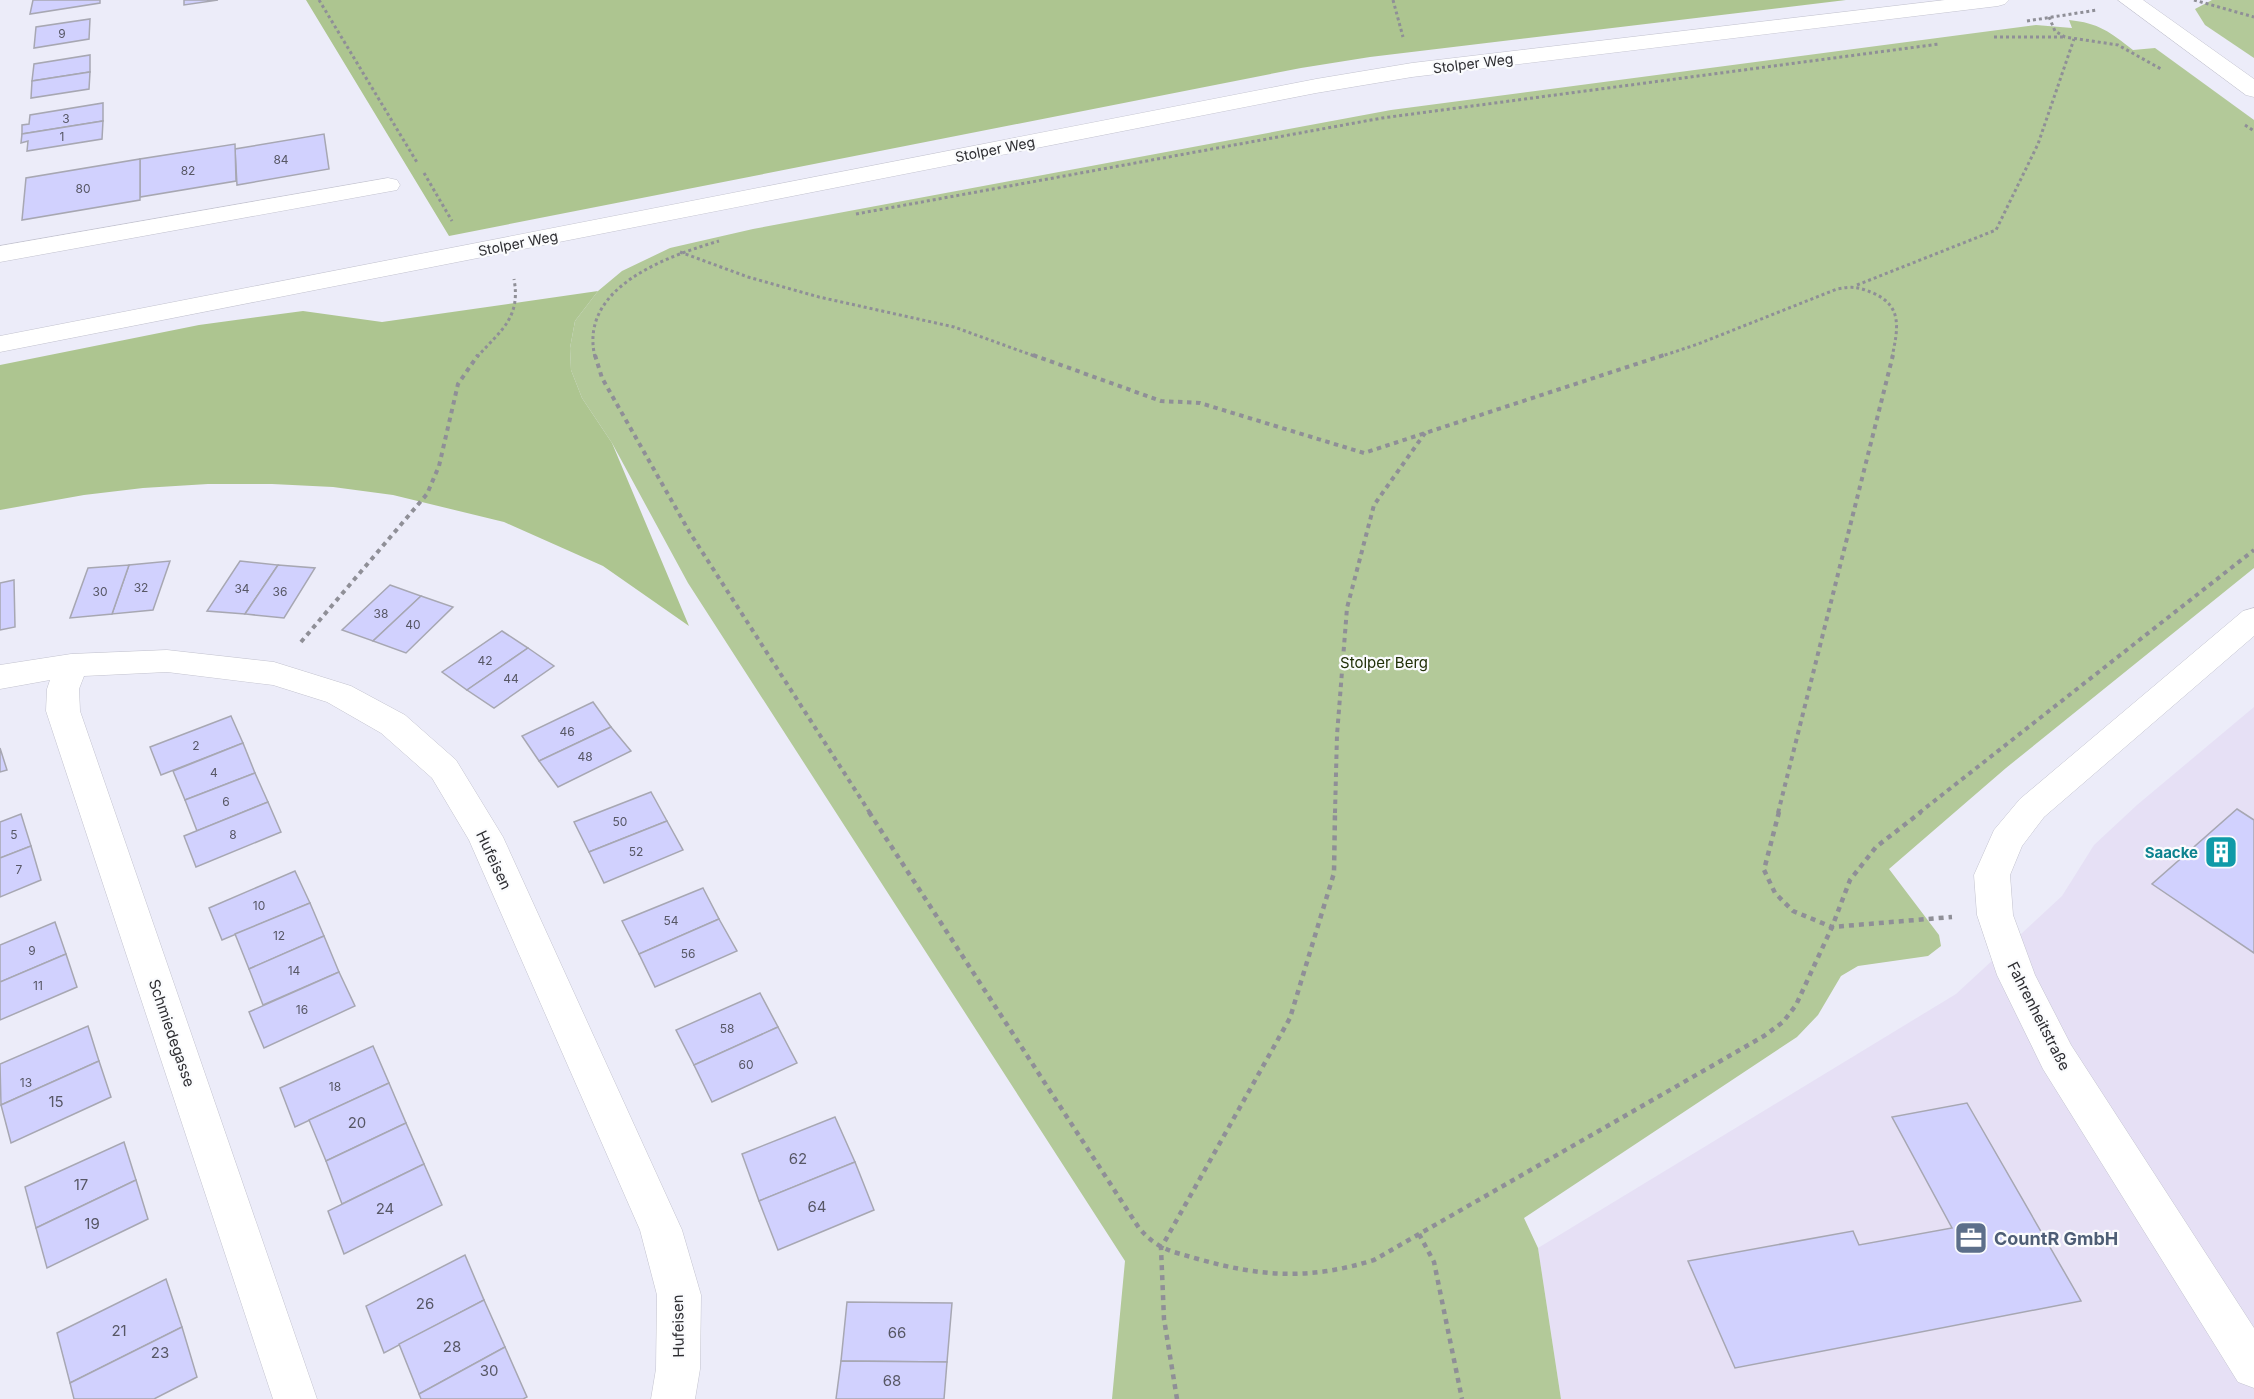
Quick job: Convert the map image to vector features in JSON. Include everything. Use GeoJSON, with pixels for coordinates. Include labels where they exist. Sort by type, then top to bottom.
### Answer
{"type":"FeatureCollection","features":[{"type":"Feature","properties":{"kind":"street","name":"Stolper Weg"},"geometry":{"type":"LineString","coordinates":[[0,344],[1369,77],[1424,68],[1998,0]]}},
{"type":"Feature","properties":{"kind":"street"},"geometry":{"type":"LineString","coordinates":[[2134,4],[2254,90]]}},
{"type":"Feature","properties":{"kind":"street"},"geometry":{"type":"LineString","coordinates":[[0,254],[388,185]]}},
{"type":"Feature","properties":{"kind":"street","name":"Fahrenheitstraße"},"geometry":{"type":"LineString","coordinates":[[2254,619],[2032,808],[2007,840],[1992,875],[1995,915],[2016,975],[2057,1057],[2254,1367]]}},
{"type":"Feature","properties":{"kind":"street","name":"Hufeisen"},"geometry":{"type":"LineString","coordinates":[[0,677],[71,665],[167,661],[274,674],[339,694],[393,724],[444,769],[485,837],[661,1230],[679,1295],[678,1369],[673,1399]]}},
{"type":"Feature","properties":{"kind":"street","name":"Schmiedegasse"},"geometry":{"type":"LineString","coordinates":[[71,665],[63,689],[63,711],[295,1399]]}},
{"type":"Feature","properties":{"kind":"path"},"geometry":{"type":"LineString","coordinates":[[319,0],[470,252]]}},
{"type":"Feature","properties":{"kind":"path"},"geometry":{"type":"LineString","coordinates":[[2020,22],[2134,4],[2194,0],[2254,17]]}},
{"type":"Feature","properties":{"kind":"path"},"geometry":{"type":"LineString","coordinates":[[2049,17],[2055,32],[2065,37]]}},
{"type":"Feature","properties":{"kind":"path"},"geometry":{"type":"LineString","coordinates":[[1984,38],[2065,37],[2118,45],[2165,71]]}},
{"type":"Feature","properties":{"kind":"path"},"geometry":{"type":"LineString","coordinates":[[679,252],[748,277],[819,297],[954,327],[1161,401],[1200,403],[1364,453],[1698,344],[1837,289],[1856,286],[1996,230],[2038,144],[2074,39]]}},
{"type":"Feature","properties":{"kind":"path"},"geometry":{"type":"LineString","coordinates":[[846,216],[1382,118],[1943,43]]}},
{"type":"Feature","properties":{"kind":"path"},"geometry":{"type":"LineString","coordinates":[[2241,122],[2254,131]]}},
{"type":"Feature","properties":{"kind":"path"},"geometry":{"type":"LineString","coordinates":[[724,240],[679,252],[644,270],[626,282],[605,305],[596,321],[593,337],[593,349],[602,378],[693,540],[737,611],[949,933],[1132,1221],[1161,1248],[1242,1271],[1275,1276],[1310,1276],[1343,1270],[1374,1260],[1740,1052],[1783,1022],[1796,1005],[1832,927],[1850,880],[1876,847],[2254,550]]}},
{"type":"Feature","properties":{"kind":"path"},"geometry":{"type":"LineString","coordinates":[[274,674],[426,494],[439,465],[458,384],[471,363],[511,318],[517,297],[513,272]]}},
{"type":"Feature","properties":{"kind":"path"},"geometry":{"type":"LineString","coordinates":[[1856,286],[1885,298],[1895,311],[1898,321],[1893,354],[1764,870],[1775,894],[1793,911],[1832,927],[1927,919]]}},
{"type":"Feature","properties":{"kind":"path"},"geometry":{"type":"LineString","coordinates":[[1177,1399],[1164,1319],[1161,1248],[1290,1018],[1334,873],[1336,735],[1347,608],[1374,505],[1425,433]]}},
{"type":"Feature","properties":{"kind":"path"},"geometry":{"type":"LineString","coordinates":[[1419,1234],[1434,1262],[1462,1399]]}},
{"type":"Feature","properties":{"kind":"shaded area"},"geometry":{"type":"Polygon","coordinates":[[[2254,707],[2254,1399],[1561,1399],[1538,1248],[1956,994],[2062,896],[2094,845],[2137,805],[2254,707]]]}},
{"type":"Feature","properties":{"kind":"green space"},"geometry":{"type":"Polygon","coordinates":[[[306,0],[1846,0],[1370,57],[1301,68],[449,236],[306,0]]]}},
{"type":"Feature","properties":{"kind":"green space"},"geometry":{"type":"Polygon","coordinates":[[[2212,0],[2254,0],[2254,58],[2205,25],[2195,9],[2212,0]]]}},
{"type":"Feature","properties":{"kind":"green space","name":"Stolper Berg"},"geometry":{"type":"Polygon","coordinates":[[[2069,20],[2088,23],[2104,29],[2133,50],[2155,48],[2254,120],[2254,568],[2006,768],[1889,869],[1939,935],[1941,946],[1928,956],[1858,966],[1841,976],[1818,1015],[1797,1037],[1524,1218],[1538,1248],[1561,1399],[1112,1399],[1125,1261],[688,583],[612,443],[582,398],[571,370],[570,348],[575,321],[598,291],[622,271],[670,248],[753,229],[1391,110],[2036,25],[2072,28],[2069,20]]]}},
{"type":"Feature","properties":{"kind":"green space"},"geometry":{"type":"Polygon","coordinates":[[[598,291],[575,321],[570,348],[571,370],[582,398],[612,443],[689,626],[603,566],[504,522],[393,495],[333,487],[208,484],[84,495],[0,510],[0,365],[199,325],[303,311],[382,322],[598,291]]]}},
{"type":"Feature","properties":{"kind":"building"},"geometry":{"type":"Polygon","coordinates":[[[33,0],[100,0],[100,3],[30,14],[33,0]]]}},
{"type":"Feature","properties":{"kind":"building"},"geometry":{"type":"Polygon","coordinates":[[[184,0],[218,0],[184,5],[184,0]]]}},
{"type":"Feature","properties":{"kind":"building"},"geometry":{"type":"Polygon","coordinates":[[[90,19],[89,39],[34,48],[36,27],[90,19]]]}},
{"type":"Feature","properties":{"kind":"building"},"geometry":{"type":"Polygon","coordinates":[[[90,55],[90,72],[32,81],[34,64],[90,55]]]}},
{"type":"Feature","properties":{"kind":"building"},"geometry":{"type":"Polygon","coordinates":[[[90,72],[89,89],[31,98],[32,81],[90,72]]]}},
{"type":"Feature","properties":{"kind":"building"},"geometry":{"type":"Polygon","coordinates":[[[103,103],[103,121],[22,134],[22,125],[29,124],[30,115],[103,103]]]}},
{"type":"Feature","properties":{"kind":"building"},"geometry":{"type":"Polygon","coordinates":[[[103,121],[102,139],[27,151],[28,141],[21,143],[22,134],[103,121]]]}},
{"type":"Feature","properties":{"kind":"building"},"geometry":{"type":"Polygon","coordinates":[[[324,134],[329,169],[237,185],[235,149],[324,134]]]}},
{"type":"Feature","properties":{"kind":"building"},"geometry":{"type":"Polygon","coordinates":[[[235,144],[236,181],[140,197],[140,159],[235,144]]]}},
{"type":"Feature","properties":{"kind":"building"},"geometry":{"type":"Polygon","coordinates":[[[140,159],[140,200],[22,220],[26,178],[140,159]]]}},
{"type":"Feature","properties":{"kind":"building"},"geometry":{"type":"Polygon","coordinates":[[[170,561],[153,610],[112,614],[129,565],[170,561]]]}},
{"type":"Feature","properties":{"kind":"building"},"geometry":{"type":"Polygon","coordinates":[[[240,561],[278,565],[245,614],[207,611],[240,561]]]}},
{"type":"Feature","properties":{"kind":"building"},"geometry":{"type":"Polygon","coordinates":[[[129,565],[112,614],[70,618],[88,568],[129,565]]]}},
{"type":"Feature","properties":{"kind":"building"},"geometry":{"type":"Polygon","coordinates":[[[278,565],[315,568],[284,618],[245,614],[278,565]]]}},
{"type":"Feature","properties":{"kind":"building"},"geometry":{"type":"Polygon","coordinates":[[[14,580],[15,627],[0,630],[0,583],[14,580]]]}},
{"type":"Feature","properties":{"kind":"building"},"geometry":{"type":"Polygon","coordinates":[[[390,585],[421,596],[373,641],[342,630],[390,585]]]}},
{"type":"Feature","properties":{"kind":"building"},"geometry":{"type":"Polygon","coordinates":[[[421,596],[453,607],[406,653],[373,641],[421,596]]]}},
{"type":"Feature","properties":{"kind":"building"},"geometry":{"type":"Polygon","coordinates":[[[502,631],[528,648],[467,690],[442,672],[502,631]]]}},
{"type":"Feature","properties":{"kind":"building"},"geometry":{"type":"Polygon","coordinates":[[[528,648],[554,666],[494,708],[467,690],[528,648]]]}},
{"type":"Feature","properties":{"kind":"building"},"geometry":{"type":"Polygon","coordinates":[[[593,702],[611,727],[539,761],[522,736],[593,702]]]}},
{"type":"Feature","properties":{"kind":"building"},"geometry":{"type":"Polygon","coordinates":[[[231,716],[243,743],[161,775],[150,747],[231,716]]]}},
{"type":"Feature","properties":{"kind":"building"},"geometry":{"type":"Polygon","coordinates":[[[611,727],[631,751],[558,787],[539,761],[611,727]]]}},
{"type":"Feature","properties":{"kind":"building"},"geometry":{"type":"Polygon","coordinates":[[[243,743],[255,773],[185,800],[173,771],[243,743]]]}},
{"type":"Feature","properties":{"kind":"building"},"geometry":{"type":"Polygon","coordinates":[[[0,748],[7,770],[0,772],[0,748]]]}},
{"type":"Feature","properties":{"kind":"building"},"geometry":{"type":"Polygon","coordinates":[[[255,773],[268,802],[197,831],[185,800],[255,773]]]}},
{"type":"Feature","properties":{"kind":"building"},"geometry":{"type":"Polygon","coordinates":[[[651,792],[667,821],[589,852],[574,822],[651,792]]]}},
{"type":"Feature","properties":{"kind":"building"},"geometry":{"type":"Polygon","coordinates":[[[268,802],[281,832],[196,867],[184,836],[268,802]]]}},
{"type":"Feature","properties":{"kind":"building","name":"Saacke"},"geometry":{"type":"Polygon","coordinates":[[[2237,809],[2254,820],[2254,953],[2152,884],[2237,809]]]}},
{"type":"Feature","properties":{"kind":"building"},"geometry":{"type":"Polygon","coordinates":[[[21,814],[31,846],[0,858],[0,822],[21,814]]]}},
{"type":"Feature","properties":{"kind":"building"},"geometry":{"type":"Polygon","coordinates":[[[667,821],[683,850],[604,883],[589,852],[667,821]]]}},
{"type":"Feature","properties":{"kind":"building"},"geometry":{"type":"Polygon","coordinates":[[[31,846],[41,880],[0,897],[0,858],[31,846]]]}},
{"type":"Feature","properties":{"kind":"building"},"geometry":{"type":"Polygon","coordinates":[[[295,871],[310,903],[222,940],[209,908],[295,871]]]}},
{"type":"Feature","properties":{"kind":"building"},"geometry":{"type":"Polygon","coordinates":[[[703,888],[719,919],[639,954],[622,921],[703,888]]]}},
{"type":"Feature","properties":{"kind":"building"},"geometry":{"type":"Polygon","coordinates":[[[310,903],[324,936],[249,969],[235,934],[310,903]]]}},
{"type":"Feature","properties":{"kind":"building"},"geometry":{"type":"Polygon","coordinates":[[[719,919],[737,951],[655,987],[639,954],[719,919]]]}},
{"type":"Feature","properties":{"kind":"building"},"geometry":{"type":"Polygon","coordinates":[[[55,922],[66,954],[0,982],[0,945],[55,922]]]}},
{"type":"Feature","properties":{"kind":"building"},"geometry":{"type":"Polygon","coordinates":[[[324,936],[339,972],[263,1005],[249,969],[324,936]]]}},
{"type":"Feature","properties":{"kind":"building"},"geometry":{"type":"Polygon","coordinates":[[[66,954],[77,987],[0,1020],[0,982],[66,954]]]}},
{"type":"Feature","properties":{"kind":"building"},"geometry":{"type":"Polygon","coordinates":[[[339,972],[355,1006],[264,1048],[249,1012],[339,972]]]}},
{"type":"Feature","properties":{"kind":"building"},"geometry":{"type":"Polygon","coordinates":[[[760,993],[778,1027],[694,1065],[676,1030],[760,993]]]}},
{"type":"Feature","properties":{"kind":"building"},"geometry":{"type":"Polygon","coordinates":[[[88,1026],[99,1061],[1,1105],[0,1064],[88,1026]]]}},
{"type":"Feature","properties":{"kind":"building"},"geometry":{"type":"Polygon","coordinates":[[[778,1027],[797,1063],[712,1102],[694,1065],[778,1027]]]}},
{"type":"Feature","properties":{"kind":"building"},"geometry":{"type":"Polygon","coordinates":[[[373,1046],[389,1083],[295,1127],[280,1088],[373,1046]]]}},
{"type":"Feature","properties":{"kind":"building"},"geometry":{"type":"Polygon","coordinates":[[[99,1061],[111,1097],[11,1143],[1,1105],[99,1061]]]}},
{"type":"Feature","properties":{"kind":"building"},"geometry":{"type":"Polygon","coordinates":[[[389,1083],[406,1123],[326,1161],[309,1120],[389,1083]]]}},
{"type":"Feature","properties":{"kind":"building","name":"CountR GmbH"},"geometry":{"type":"Polygon","coordinates":[[[1967,1103],[2081,1301],[1735,1368],[1688,1261],[1853,1231],[1859,1245],[1952,1228],[1892,1117],[1967,1103]]]}},
{"type":"Feature","properties":{"kind":"building"},"geometry":{"type":"Polygon","coordinates":[[[835,1117],[855,1162],[759,1201],[742,1154],[835,1117]]]}},
{"type":"Feature","properties":{"kind":"building"},"geometry":{"type":"Polygon","coordinates":[[[406,1123],[424,1164],[342,1204],[326,1161],[406,1123]]]}},
{"type":"Feature","properties":{"kind":"building"},"geometry":{"type":"Polygon","coordinates":[[[124,1142],[136,1180],[36,1228],[25,1187],[124,1142]]]}},
{"type":"Feature","properties":{"kind":"building"},"geometry":{"type":"Polygon","coordinates":[[[855,1162],[874,1210],[778,1250],[759,1201],[855,1162]]]}},
{"type":"Feature","properties":{"kind":"building"},"geometry":{"type":"Polygon","coordinates":[[[424,1164],[442,1205],[344,1254],[328,1211],[424,1164]]]}},
{"type":"Feature","properties":{"kind":"building"},"geometry":{"type":"Polygon","coordinates":[[[136,1180],[148,1219],[47,1268],[36,1228],[136,1180]]]}},
{"type":"Feature","properties":{"kind":"building"},"geometry":{"type":"Polygon","coordinates":[[[465,1255],[484,1300],[384,1353],[366,1306],[465,1255]]]}},
{"type":"Feature","properties":{"kind":"building"},"geometry":{"type":"Polygon","coordinates":[[[166,1279],[182,1327],[70,1383],[57,1333],[166,1279]]]}},
{"type":"Feature","properties":{"kind":"building"},"geometry":{"type":"Polygon","coordinates":[[[484,1300],[505,1347],[419,1394],[399,1344],[484,1300]]]}},
{"type":"Feature","properties":{"kind":"building"},"geometry":{"type":"Polygon","coordinates":[[[847,1302],[952,1303],[947,1362],[841,1361],[847,1302]]]}},
{"type":"Feature","properties":{"kind":"building"},"geometry":{"type":"Polygon","coordinates":[[[182,1327],[197,1377],[154,1399],[74,1399],[70,1383],[182,1327]]]}},
{"type":"Feature","properties":{"kind":"building"},"geometry":{"type":"Polygon","coordinates":[[[505,1347],[527,1397],[523,1399],[421,1399],[419,1394],[505,1347]]]}},
{"type":"Feature","properties":{"kind":"building"},"geometry":{"type":"Polygon","coordinates":[[[841,1361],[947,1362],[944,1399],[836,1399],[841,1361]]]}},
{"type":"Feature","properties":{"kind":"place","name":"Saacke"},"geometry":{"type":"Point","coordinates":[2221,852]}},
{"type":"Feature","properties":{"kind":"place","name":"CountR GmbH"},"geometry":{"type":"Point","coordinates":[1971,1238]}}]}
